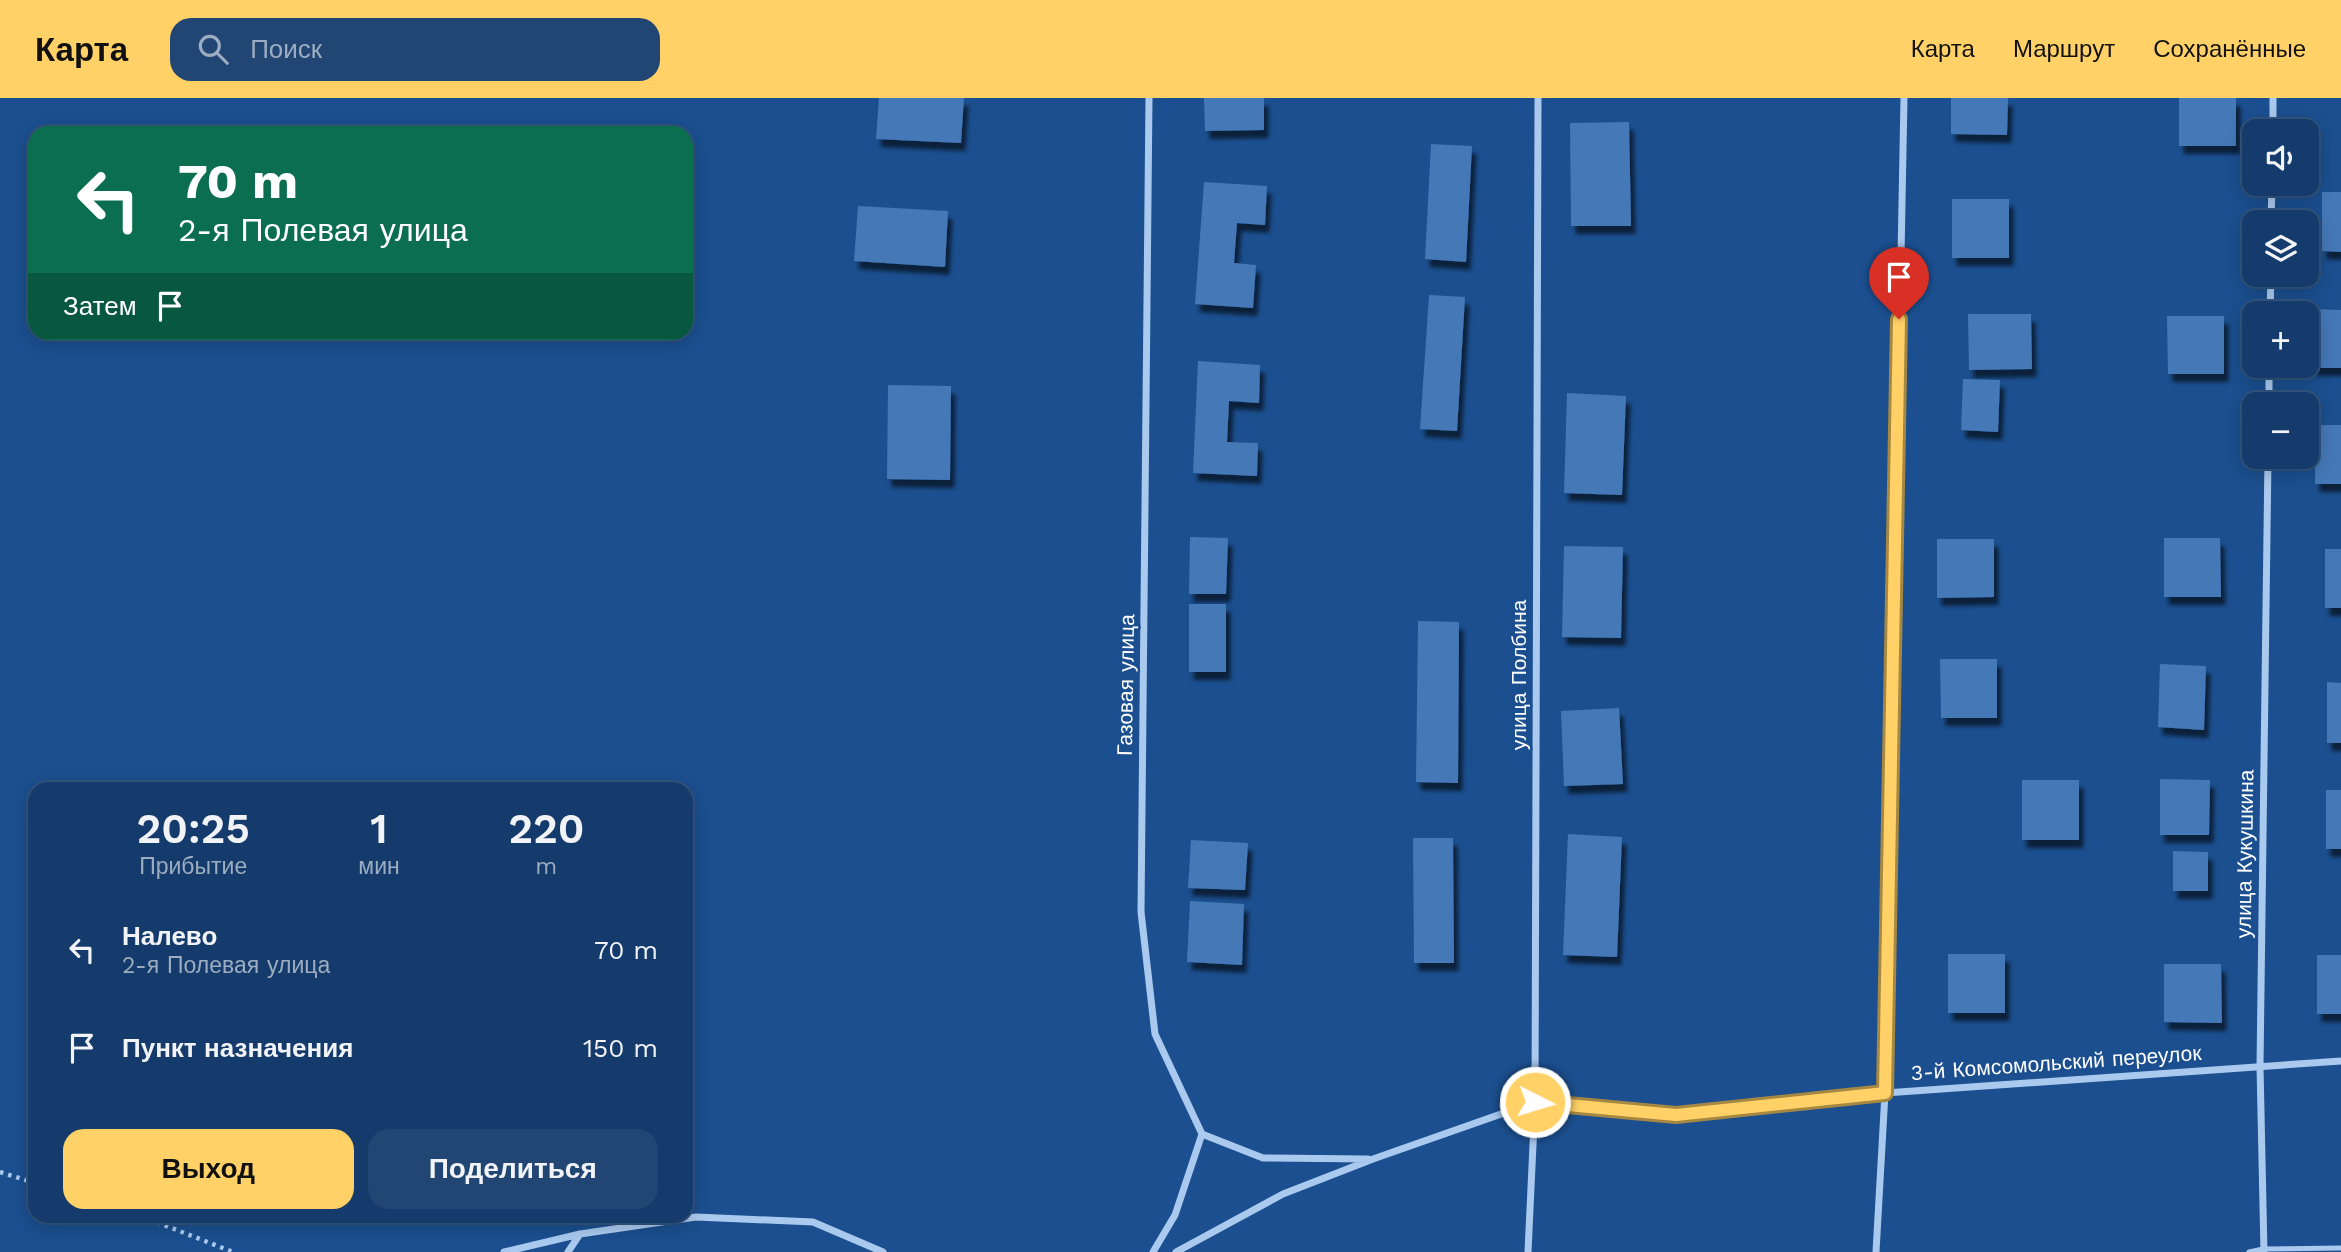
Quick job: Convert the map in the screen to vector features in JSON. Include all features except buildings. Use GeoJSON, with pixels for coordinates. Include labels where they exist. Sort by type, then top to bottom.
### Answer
{"type":"FeatureCollection","features":[{"type":"Feature","properties":{"kind":"street","name":"Газовая улица"},"geometry":{"type":"LineString","coordinates":[[1149,98],[1141,912],[1156,1034],[1202,1135]]}},
{"type":"Feature","properties":{"kind":"street","name":"улица Полбина"},"geometry":{"type":"LineString","coordinates":[[1528,1252],[1535,1102],[1538,98]]}},
{"type":"Feature","properties":{"kind":"street"},"geometry":{"type":"LineString","coordinates":[[1876,1252],[1885,1093],[1904,98]]}},
{"type":"Feature","properties":{"kind":"street"},"geometry":{"type":"LineString","coordinates":[[2273,98],[2273,119]]}},
{"type":"Feature","properties":{"kind":"street","name":"улица Кукушкина"},"geometry":{"type":"LineString","coordinates":[[2264,1250],[2260,1066],[2268,469]]}},
{"type":"Feature","properties":{"kind":"street","name":"3-й Комсомольский переулок"},"geometry":{"type":"LineString","coordinates":[[1176,1252],[1283,1194],[1535,1102],[1676,1115],[1885,1093],[2341,1061]]}},
{"type":"Feature","properties":{"kind":"street"},"geometry":{"type":"LineString","coordinates":[[1153,1252],[1175,1215],[1202,1135],[1263,1158],[1373,1160]]}},
{"type":"Feature","properties":{"kind":"street"},"geometry":{"type":"LineString","coordinates":[[693,1217],[813,1222],[883,1252]]}},
{"type":"Feature","properties":{"kind":"street"},"geometry":{"type":"LineString","coordinates":[[504,1252],[580,1234],[655,1223]]}},
{"type":"Feature","properties":{"kind":"street"},"geometry":{"type":"LineString","coordinates":[[568,1252],[580,1234]]}},
{"type":"Feature","properties":{"kind":"lane"},"geometry":{"type":"LineString","coordinates":[[2249,1252],[2341,1248]]}},
{"type":"Feature","properties":{"kind":"path"},"geometry":{"type":"LineString","coordinates":[[0,1172],[28,1181]]}},
{"type":"Feature","properties":{"kind":"path"},"geometry":{"type":"LineString","coordinates":[[159,1223],[233,1252]]}},
{"type":"Feature","properties":{"kind":"route"},"geometry":{"type":"LineString","coordinates":[[1535,1102],[1676,1115],[1885,1093],[1899,319]]}}]}
